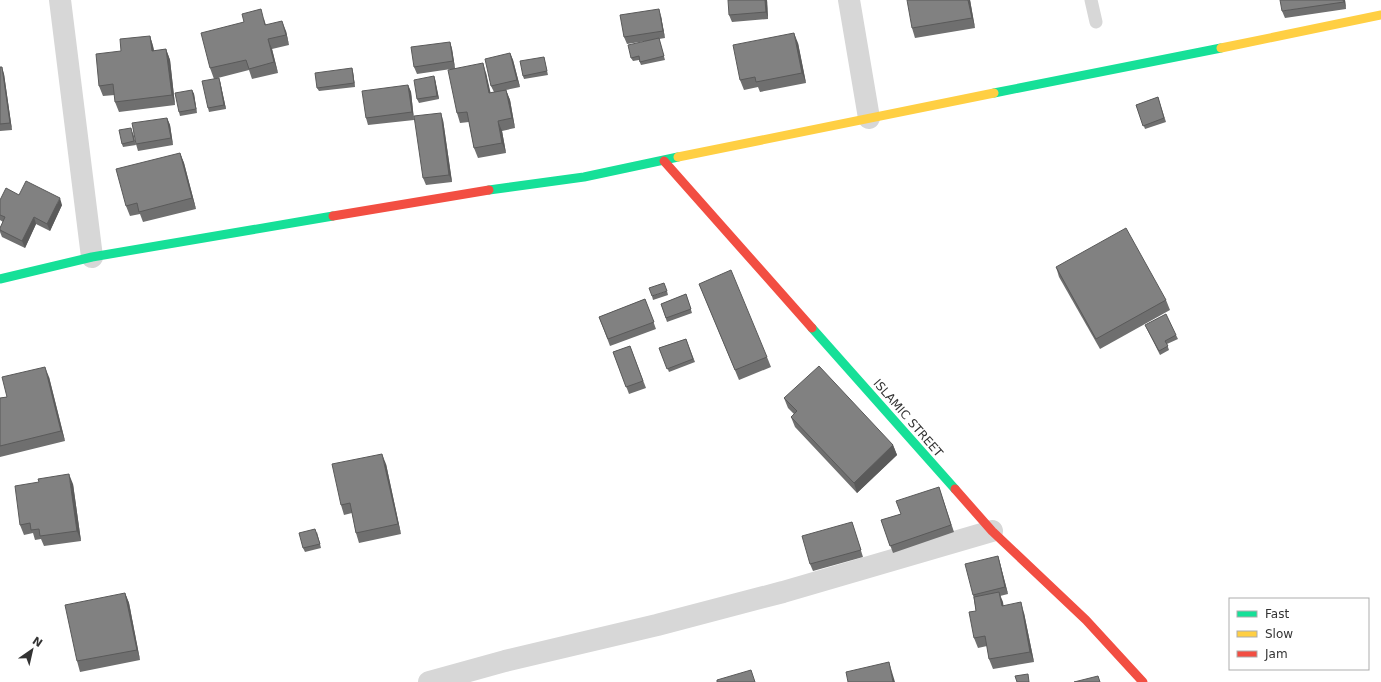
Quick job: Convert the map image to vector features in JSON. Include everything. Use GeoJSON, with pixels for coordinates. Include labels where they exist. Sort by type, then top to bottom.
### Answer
{"type":"FeatureCollection","features":[{"type":"Feature","properties":{"kind":"street"},"geometry":{"type":"LineString","coordinates":[[60,0],[92,257]]}},
{"type":"Feature","properties":{"kind":"street"},"geometry":{"type":"LineString","coordinates":[[849,0],[869,118]]}},
{"type":"Feature","properties":{"kind":"street"},"geometry":{"type":"LineString","coordinates":[[0,279],[92,257],[460,194],[584,176],[664,161],[869,118],[1207,52],[1381,15]]}},
{"type":"Feature","properties":{"kind":"street","name":"ISLAMIC STREET"},"geometry":{"type":"LineString","coordinates":[[664,161],[992,531],[1086,620],[1143,682]]}},
{"type":"Feature","properties":{"kind":"street"},"geometry":{"type":"LineString","coordinates":[[430,682],[505,661],[657,625],[782,592],[992,531]]}},
{"type":"Feature","properties":{"kind":"lane"},"geometry":{"type":"LineString","coordinates":[[1091,0],[1096,22]]}},
{"type":"Feature","properties":{"kind":"building"},"geometry":{"type":"Polygon","coordinates":[[[728,0],[765,0],[766,12],[729,15],[728,0]]]}},
{"type":"Feature","properties":{"kind":"building"},"geometry":{"type":"Polygon","coordinates":[[[907,0],[968,0],[972,18],[912,28],[907,0]]]}},
{"type":"Feature","properties":{"kind":"building"},"geometry":{"type":"Polygon","coordinates":[[[1280,0],[1343,0],[1344,2],[1282,11],[1280,0]]]}},
{"type":"Feature","properties":{"kind":"building"},"geometry":{"type":"Polygon","coordinates":[[[261,9],[265,25],[282,21],[286,35],[268,39],[274,62],[249,69],[246,60],[210,68],[201,33],[244,22],[242,14],[261,9]]]}},
{"type":"Feature","properties":{"kind":"building"},"geometry":{"type":"Polygon","coordinates":[[[659,9],[663,31],[624,37],[620,15],[659,9]]]}},
{"type":"Feature","properties":{"kind":"building"},"geometry":{"type":"Polygon","coordinates":[[[794,33],[802,73],[756,82],[755,77],[740,80],[733,45],[794,33]]]}},
{"type":"Feature","properties":{"kind":"building"},"geometry":{"type":"Polygon","coordinates":[[[150,36],[152,51],[166,49],[172,95],[115,102],[113,84],[99,86],[96,54],[121,51],[120,39],[150,36]]]}},
{"type":"Feature","properties":{"kind":"building"},"geometry":{"type":"Polygon","coordinates":[[[659,38],[664,56],[640,62],[639,56],[631,58],[628,45],[659,38]]]}},
{"type":"Feature","properties":{"kind":"building"},"geometry":{"type":"Polygon","coordinates":[[[450,42],[453,61],[414,67],[411,47],[450,42]]]}},
{"type":"Feature","properties":{"kind":"building"},"geometry":{"type":"Polygon","coordinates":[[[510,53],[517,80],[491,86],[485,59],[510,53]]]}},
{"type":"Feature","properties":{"kind":"building"},"geometry":{"type":"Polygon","coordinates":[[[544,57],[547,71],[523,76],[520,61],[544,57]]]}},
{"type":"Feature","properties":{"kind":"building"},"geometry":{"type":"Polygon","coordinates":[[[483,63],[489,93],[506,90],[512,118],[498,121],[502,143],[474,148],[467,112],[457,113],[448,70],[483,63]]]}},
{"type":"Feature","properties":{"kind":"building"},"geometry":{"type":"Polygon","coordinates":[[[0,67],[2,67],[10,123],[0,124],[0,67]]]}},
{"type":"Feature","properties":{"kind":"building"},"geometry":{"type":"Polygon","coordinates":[[[352,68],[354,83],[317,88],[315,73],[352,68]]]}},
{"type":"Feature","properties":{"kind":"building"},"geometry":{"type":"Polygon","coordinates":[[[434,76],[437,96],[417,99],[414,80],[434,76]]]}},
{"type":"Feature","properties":{"kind":"building"},"geometry":{"type":"Polygon","coordinates":[[[219,78],[224,105],[208,108],[202,81],[219,78]]]}},
{"type":"Feature","properties":{"kind":"building"},"geometry":{"type":"Polygon","coordinates":[[[408,85],[412,112],[366,118],[362,91],[408,85]]]}},
{"type":"Feature","properties":{"kind":"building"},"geometry":{"type":"Polygon","coordinates":[[[192,90],[196,109],[179,112],[175,93],[192,90]]]}},
{"type":"Feature","properties":{"kind":"building"},"geometry":{"type":"Polygon","coordinates":[[[1158,97],[1164,118],[1143,126],[1136,105],[1158,97]]]}},
{"type":"Feature","properties":{"kind":"building"},"geometry":{"type":"Polygon","coordinates":[[[441,113],[449,175],[423,178],[414,116],[441,113]]]}},
{"type":"Feature","properties":{"kind":"building"},"geometry":{"type":"Polygon","coordinates":[[[167,118],[171,138],[136,144],[132,123],[167,118]]]}},
{"type":"Feature","properties":{"kind":"building"},"geometry":{"type":"Polygon","coordinates":[[[131,128],[134,141],[122,144],[119,130],[131,128]]]}},
{"type":"Feature","properties":{"kind":"building"},"geometry":{"type":"Polygon","coordinates":[[[180,153],[192,198],[139,212],[137,203],[126,206],[116,169],[180,153]]]}},
{"type":"Feature","properties":{"kind":"building"},"geometry":{"type":"Polygon","coordinates":[[[26,181],[60,198],[47,224],[34,217],[22,241],[0,230],[5,217],[0,215],[0,200],[6,188],[19,195],[26,181]]]}},
{"type":"Feature","properties":{"kind":"building"},"geometry":{"type":"Polygon","coordinates":[[[1126,228],[1166,300],[1096,339],[1056,267],[1126,228]]]}},
{"type":"Feature","properties":{"kind":"building"},"geometry":{"type":"Polygon","coordinates":[[[731,270],[767,357],[735,370],[699,284],[731,270]]]}},
{"type":"Feature","properties":{"kind":"building"},"geometry":{"type":"Polygon","coordinates":[[[664,283],[667,291],[652,296],[649,288],[664,283]]]}},
{"type":"Feature","properties":{"kind":"building"},"geometry":{"type":"Polygon","coordinates":[[[686,294],[691,309],[666,318],[661,304],[686,294]]]}},
{"type":"Feature","properties":{"kind":"building"},"geometry":{"type":"Polygon","coordinates":[[[645,299],[654,322],[608,339],[599,317],[645,299]]]}},
{"type":"Feature","properties":{"kind":"building"},"geometry":{"type":"Polygon","coordinates":[[[1166,314],[1176,335],[1165,341],[1168,346],[1159,351],[1145,325],[1166,314]]]}},
{"type":"Feature","properties":{"kind":"building"},"geometry":{"type":"Polygon","coordinates":[[[686,339],[693,359],[667,369],[659,348],[686,339]]]}},
{"type":"Feature","properties":{"kind":"building"},"geometry":{"type":"Polygon","coordinates":[[[630,346],[643,381],[626,387],[613,352],[630,346]]]}},
{"type":"Feature","properties":{"kind":"building"},"geometry":{"type":"Polygon","coordinates":[[[819,366],[893,445],[854,483],[791,417],[797,411],[784,398],[819,366]]]}},
{"type":"Feature","properties":{"kind":"building"},"geometry":{"type":"Polygon","coordinates":[[[45,367],[61,431],[0,446],[0,398],[7,397],[2,377],[45,367]]]}},
{"type":"Feature","properties":{"kind":"building"},"geometry":{"type":"Polygon","coordinates":[[[382,454],[398,524],[356,533],[350,503],[341,505],[332,464],[382,454]]]}},
{"type":"Feature","properties":{"kind":"building"},"geometry":{"type":"Polygon","coordinates":[[[69,474],[77,531],[40,536],[39,529],[31,530],[30,523],[20,525],[15,486],[39,482],[38,479],[69,474]]]}},
{"type":"Feature","properties":{"kind":"building"},"geometry":{"type":"Polygon","coordinates":[[[939,487],[951,525],[890,546],[881,520],[901,514],[896,501],[939,487]]]}},
{"type":"Feature","properties":{"kind":"building"},"geometry":{"type":"Polygon","coordinates":[[[852,522],[861,550],[810,564],[802,536],[852,522]]]}},
{"type":"Feature","properties":{"kind":"building"},"geometry":{"type":"Polygon","coordinates":[[[315,529],[320,544],[303,548],[299,533],[315,529]]]}},
{"type":"Feature","properties":{"kind":"building"},"geometry":{"type":"Polygon","coordinates":[[[998,556],[1005,587],[973,595],[965,564],[998,556]]]}},
{"type":"Feature","properties":{"kind":"building"},"geometry":{"type":"Polygon","coordinates":[[[999,592],[1002,606],[1021,602],[1030,652],[989,659],[985,636],[974,638],[969,612],[976,611],[974,597],[999,592]]]}},
{"type":"Feature","properties":{"kind":"building"},"geometry":{"type":"Polygon","coordinates":[[[125,593],[137,650],[77,661],[65,605],[125,593]]]}},
{"type":"Feature","properties":{"kind":"building"},"geometry":{"type":"Polygon","coordinates":[[[889,662],[893,682],[848,682],[846,672],[889,662]]]}},
{"type":"Feature","properties":{"kind":"building"},"geometry":{"type":"Polygon","coordinates":[[[751,670],[755,682],[717,682],[717,680],[751,670]]]}},
{"type":"Feature","properties":{"kind":"building"},"geometry":{"type":"Polygon","coordinates":[[[1028,674],[1029,682],[1017,682],[1015,676],[1028,674]]]}},
{"type":"Feature","properties":{"kind":"building"},"geometry":{"type":"Polygon","coordinates":[[[1098,676],[1100,682],[1074,682],[1098,676]]]}},
{"type":"Feature","properties":{"kind":"traffic: fast"},"geometry":{"type":"LineString","coordinates":[[994,93],[1221,48]]}},
{"type":"Feature","properties":{"kind":"traffic: fast"},"geometry":{"type":"LineString","coordinates":[[489,190],[584,177],[678,157]]}},
{"type":"Feature","properties":{"kind":"traffic: fast"},"geometry":{"type":"LineString","coordinates":[[0,279],[92,257],[333,216]]}},
{"type":"Feature","properties":{"kind":"traffic: fast"},"geometry":{"type":"LineString","coordinates":[[812,328],[955,489]]}},
{"type":"Feature","properties":{"kind":"traffic: slow"},"geometry":{"type":"LineString","coordinates":[[1221,48],[1381,15]]}},
{"type":"Feature","properties":{"kind":"traffic: slow"},"geometry":{"type":"LineString","coordinates":[[678,157],[994,93]]}},
{"type":"Feature","properties":{"kind":"traffic: jam"},"geometry":{"type":"LineString","coordinates":[[664,161],[812,328]]}},
{"type":"Feature","properties":{"kind":"traffic: jam"},"geometry":{"type":"LineString","coordinates":[[333,216],[489,190]]}},
{"type":"Feature","properties":{"kind":"traffic: jam"},"geometry":{"type":"LineString","coordinates":[[955,489],[992,531],[1086,620],[1143,682]]}}]}
